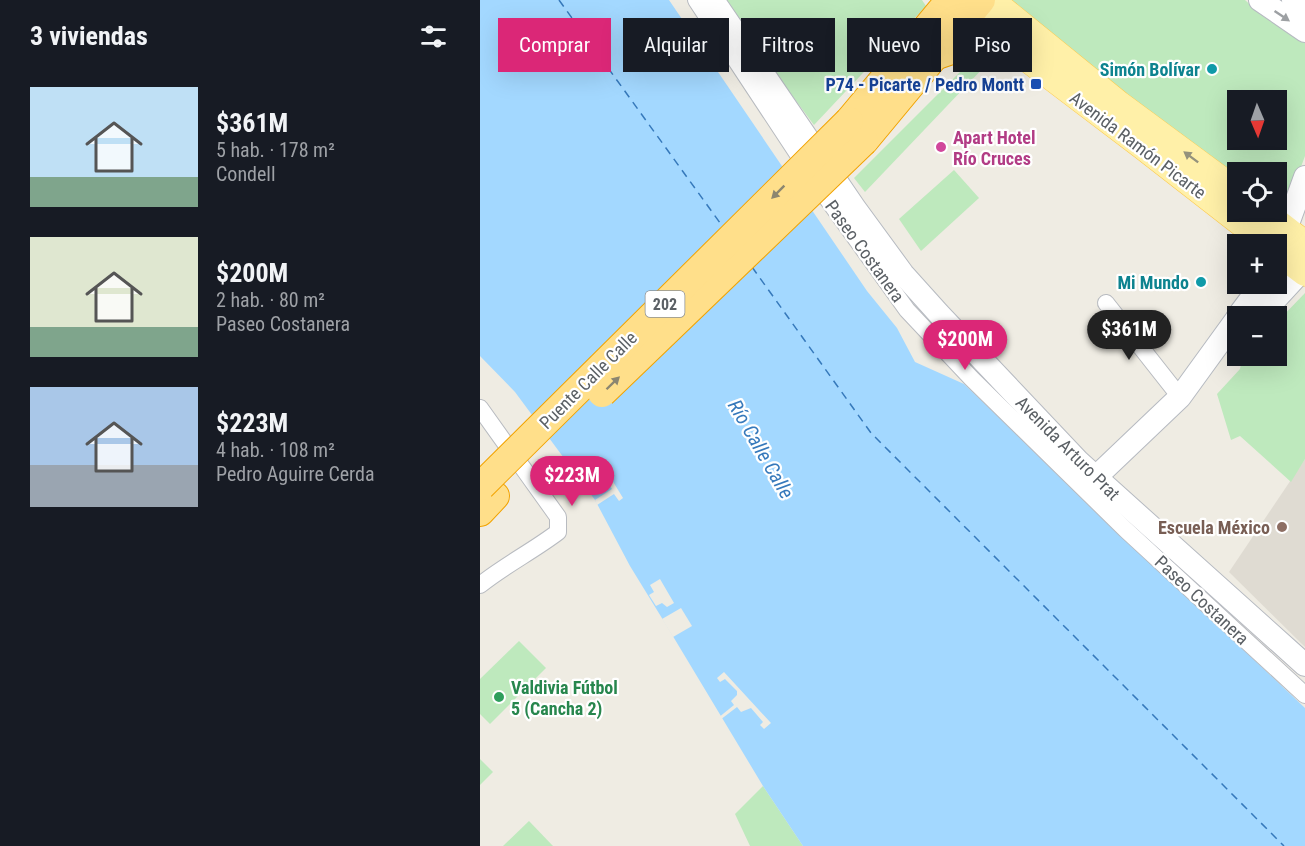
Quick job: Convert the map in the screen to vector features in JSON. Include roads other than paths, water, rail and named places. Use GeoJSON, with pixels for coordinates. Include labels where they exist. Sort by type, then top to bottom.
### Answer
{"type":"FeatureCollection","features":[{"type":"Feature","properties":{"kind":"highway","name":"202"},"geometry":{"type":"LineString","coordinates":[[941,45],[969,3]]}},
{"type":"Feature","properties":{"kind":"highway","name":"202"},"geometry":{"type":"LineString","coordinates":[[857,131],[969,3]]}},
{"type":"Feature","properties":{"kind":"highway","name":"202"},"geometry":{"type":"LineString","coordinates":[[857,131],[918,72]]}},
{"type":"Feature","properties":{"kind":"highway","name":"Puente Calle Calle"},"geometry":{"type":"LineString","coordinates":[[484,495],[857,131]]}},
{"type":"Feature","properties":{"kind":"main road","name":"Avenida Arturo Prat"},"geometry":{"type":"LineString","coordinates":[[712,0],[854,207],[903,274],[1096,477],[1305,665]]}},
{"type":"Feature","properties":{"kind":"main road"},"geometry":{"type":"LineString","coordinates":[[1260,0],[1305,31]]}},
{"type":"Feature","properties":{"kind":"main road"},"geometry":{"type":"LineString","coordinates":[[1293,0],[1305,8]]}},
{"type":"Feature","properties":{"kind":"main road","name":"Avenida Ramón Picarte"},"geometry":{"type":"LineString","coordinates":[[969,3],[983,18]]}},
{"type":"Feature","properties":{"kind":"main road","name":"Avenida Ramón Picarte"},"geometry":{"type":"LineString","coordinates":[[969,3],[1119,104],[1227,184]]}},
{"type":"Feature","properties":{"kind":"main road","name":"Avenida Ramón Picarte"},"geometry":{"type":"LineString","coordinates":[[1032,64],[1265,234]]}},
{"type":"Feature","properties":{"kind":"main road"},"geometry":{"type":"LineString","coordinates":[[1286,234],[1305,177]]}},
{"type":"Feature","properties":{"kind":"main road","name":"Avenida Ramón Picarte"},"geometry":{"type":"LineString","coordinates":[[1287,251],[1303,267]]}},
{"type":"Feature","properties":{"kind":"main road"},"geometry":{"type":"LineString","coordinates":[[1269,306],[1303,267]]}},
{"type":"Feature","properties":{"kind":"main road"},"geometry":{"type":"LineString","coordinates":[[1096,477],[1180,398],[1227,333]]}},
{"type":"Feature","properties":{"kind":"main road"},"geometry":{"type":"LineString","coordinates":[[1197,375],[1218,362],[1227,352]]}},
{"type":"Feature","properties":{"kind":"street","name":"Paseo Costanera"},"geometry":{"type":"LineString","coordinates":[[696,0],[826,197],[907,310],[971,378],[1126,530],[1305,695]]}},
{"type":"Feature","properties":{"kind":"street"},"geometry":{"type":"LineString","coordinates":[[1106,303],[1180,398]]}},
{"type":"Feature","properties":{"kind":"street"},"geometry":{"type":"LineString","coordinates":[[480,408],[558,517],[558,532],[497,571],[480,585]]}},
{"type":"Feature","properties":{"kind":"water","name":"Río Calle Calle"},"geometry":{"type":"Polygon","coordinates":[[[480,0],[669,0],[681,18],[623,18],[623,72],[718,72],[867,291],[897,328],[915,362],[964,384],[1305,708],[1305,846],[803,846],[763,786],[630,566],[595,500],[515,392],[480,356],[480,0]]]}},
{"type":"Feature","properties":{"kind":"place","name":"Simón Bolívar"},"geometry":{"type":"Point","coordinates":[1212,69]}},
{"type":"Feature","properties":{"kind":"place","name":"P74 - Picarte / Pedro Montt"},"geometry":{"type":"Point","coordinates":[1036,84]}},
{"type":"Feature","properties":{"kind":"place","name":"Apart Hotel Río Cruces"},"geometry":{"type":"Point","coordinates":[941,147]}},
{"type":"Feature","properties":{"kind":"place","name":"Mi Mundo"},"geometry":{"type":"Point","coordinates":[1201,282]}},
{"type":"Feature","properties":{"kind":"place","name":"Escuela México"},"geometry":{"type":"Point","coordinates":[1282,527]}},
{"type":"Feature","properties":{"kind":"place","name":"Valdivia Fútbol 5 (Cancha 2)"},"geometry":{"type":"Point","coordinates":[499,697]}}]}
